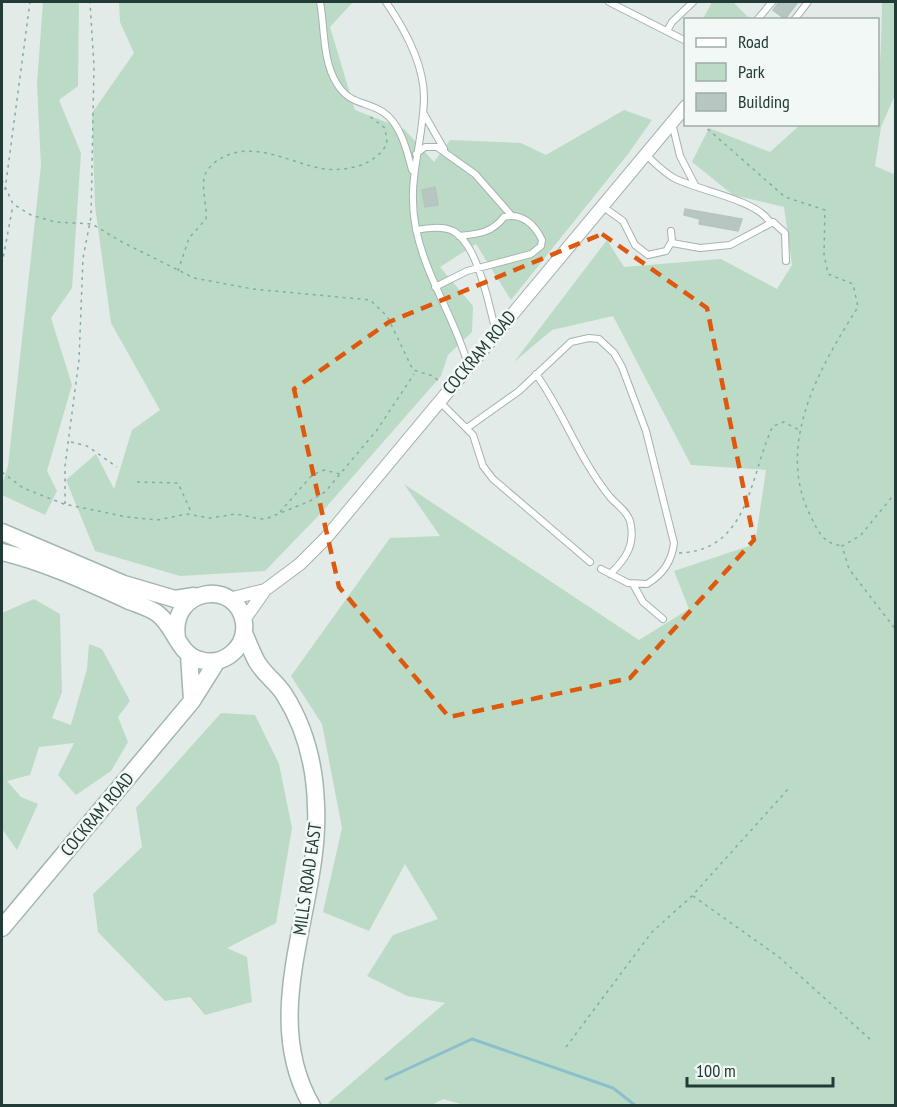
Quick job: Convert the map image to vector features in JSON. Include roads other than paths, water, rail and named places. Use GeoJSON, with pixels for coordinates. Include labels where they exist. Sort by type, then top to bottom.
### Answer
{"type":"FeatureCollection","features":[{"type":"Feature","properties":{"kind":"main road"},"geometry":{"type":"LineString","coordinates":[[2,532],[124,584],[176,599],[210,593],[229,599],[244,626],[240,644],[220,660]]}},
{"type":"Feature","properties":{"kind":"main road"},"geometry":{"type":"LineString","coordinates":[[2,552],[29,559],[159,614],[189,655],[197,660],[258,663]]}},
{"type":"Feature","properties":{"kind":"main road"},"geometry":{"type":"LineString","coordinates":[[177,638],[175,627],[182,607],[201,595]]}},
{"type":"Feature","properties":{"kind":"main road","name":"MILLS ROAD EAST"},"geometry":{"type":"LineString","coordinates":[[244,626],[258,663],[283,692],[302,728],[312,765],[316,807],[314,846],[297,943],[288,1030],[301,1087],[312,1106]]}},
{"type":"Feature","properties":{"kind":"main road"},"geometry":{"type":"LineString","coordinates":[[189,655],[192,701]]}},
{"type":"Feature","properties":{"kind":"main road","name":"COCKRAM ROAD"},"geometry":{"type":"LineString","coordinates":[[2,928],[192,701],[220,660]]}},
{"type":"Feature","properties":{"kind":"street","name":"COCKRAM ROAD"},"geometry":{"type":"LineString","coordinates":[[229,599],[264,590],[300,564],[326,538],[684,108]]}},
{"type":"Feature","properties":{"kind":"street","name":"COCKRAM ROAD"},"geometry":{"type":"LineString","coordinates":[[244,626],[264,590]]}},
{"type":"Feature","properties":{"kind":"lane"},"geometry":{"type":"LineString","coordinates":[[320,2],[331,71],[342,91],[364,106],[382,111],[394,124],[413,172]]}},
{"type":"Feature","properties":{"kind":"lane"},"geometry":{"type":"LineString","coordinates":[[386,2],[417,63],[422,80],[423,110],[411,189],[416,230],[435,287],[459,333],[468,365]]}},
{"type":"Feature","properties":{"kind":"lane"},"geometry":{"type":"LineString","coordinates":[[609,2],[684,39]]}},
{"type":"Feature","properties":{"kind":"lane"},"geometry":{"type":"LineString","coordinates":[[667,31],[672,22],[693,2]]}},
{"type":"Feature","properties":{"kind":"lane"},"geometry":{"type":"LineString","coordinates":[[759,18],[772,2]]}},
{"type":"Feature","properties":{"kind":"lane"},"geometry":{"type":"LineString","coordinates":[[796,18],[808,2]]}},
{"type":"Feature","properties":{"kind":"lane"},"geometry":{"type":"LineString","coordinates":[[423,110],[428,125],[446,152]]}},
{"type":"Feature","properties":{"kind":"lane"},"geometry":{"type":"LineString","coordinates":[[672,122],[680,156],[694,185]]}},
{"type":"Feature","properties":{"kind":"lane"},"geometry":{"type":"LineString","coordinates":[[416,154],[431,146],[446,152],[475,174],[512,215]]}},
{"type":"Feature","properties":{"kind":"lane"},"geometry":{"type":"LineString","coordinates":[[645,154],[672,177],[753,209],[770,222],[778,224],[785,233],[786,261]]}},
{"type":"Feature","properties":{"kind":"lane"},"geometry":{"type":"LineString","coordinates":[[601,206],[623,221],[635,245],[643,253],[659,254],[666,251],[672,243],[671,231]]}},
{"type":"Feature","properties":{"kind":"lane"},"geometry":{"type":"LineString","coordinates":[[435,287],[477,268],[531,254],[541,246],[538,231],[519,216],[512,215],[504,217],[492,229],[459,236]]}},
{"type":"Feature","properties":{"kind":"lane"},"geometry":{"type":"LineString","coordinates":[[672,243],[700,248],[721,247],[738,242],[770,222]]}},
{"type":"Feature","properties":{"kind":"lane"},"geometry":{"type":"LineString","coordinates":[[416,230],[447,229],[459,236],[467,245],[477,268],[496,332]]}},
{"type":"Feature","properties":{"kind":"lane"},"geometry":{"type":"LineString","coordinates":[[467,428],[519,391],[571,342],[578,339],[599,339],[614,353],[622,368],[653,453],[672,534],[672,553],[665,568],[647,584],[633,584],[601,568]]}},
{"type":"Feature","properties":{"kind":"lane"},"geometry":{"type":"LineString","coordinates":[[536,374],[550,393],[583,458],[630,521],[632,541],[630,549],[610,574]]}},
{"type":"Feature","properties":{"kind":"lane"},"geometry":{"type":"LineString","coordinates":[[439,401],[473,435],[483,466],[492,480],[590,562]]}},
{"type":"Feature","properties":{"kind":"lane"},"geometry":{"type":"LineString","coordinates":[[633,584],[643,602],[663,619]]}},
{"type":"Feature","properties":{"kind":"waterway"},"geometry":{"type":"LineString","coordinates":[[386,1079],[472,1039],[613,1088],[636,1106]]}}]}
